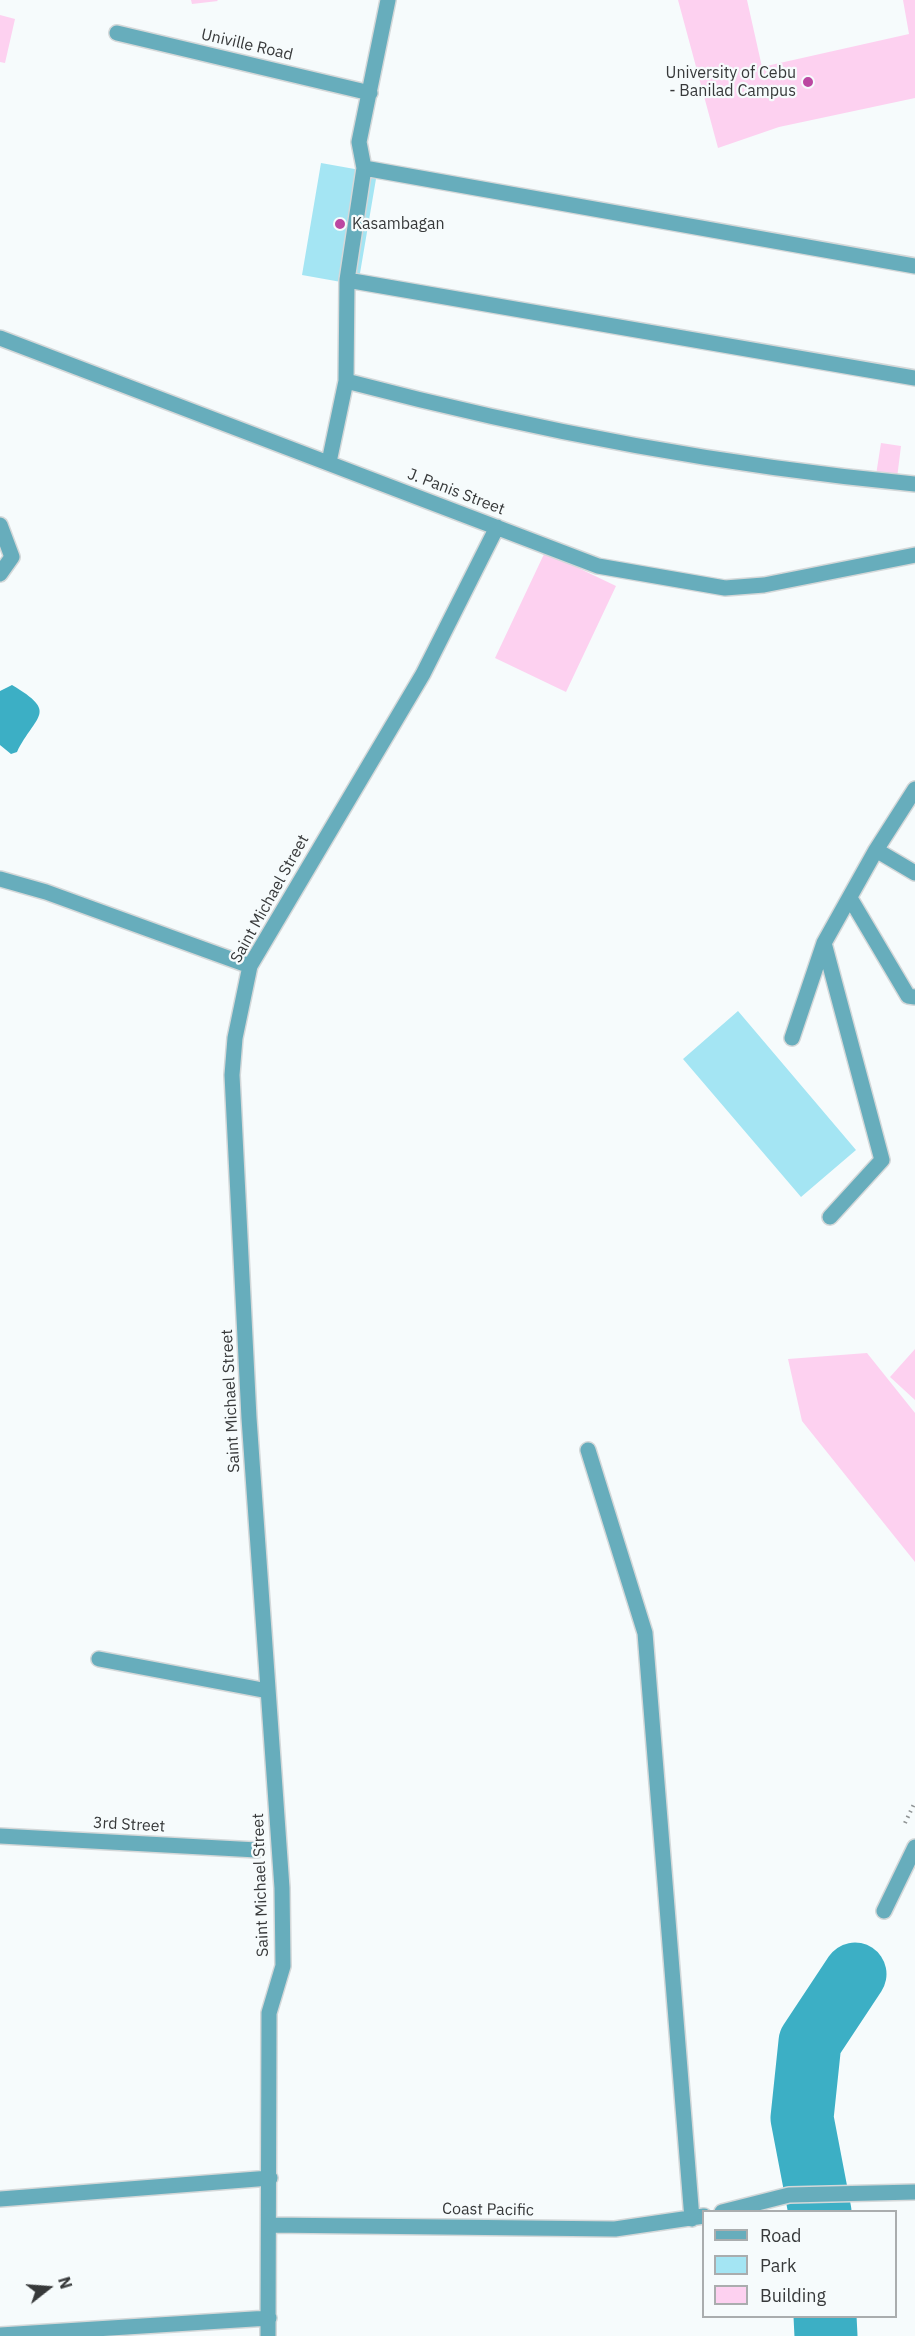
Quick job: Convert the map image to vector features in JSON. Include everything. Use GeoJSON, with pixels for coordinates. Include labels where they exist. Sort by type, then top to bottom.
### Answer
{"type":"FeatureCollection","features":[{"type":"Feature","properties":{"kind":"street"},"geometry":{"type":"LineString","coordinates":[[329,462],[346,381],[347,280],[364,168],[359,142],[388,0]]}},
{"type":"Feature","properties":{"kind":"street","name":"Univille Road"},"geometry":{"type":"LineString","coordinates":[[117,33],[370,93]]}},
{"type":"Feature","properties":{"kind":"street"},"geometry":{"type":"LineString","coordinates":[[364,168],[915,266]]}},
{"type":"Feature","properties":{"kind":"street"},"geometry":{"type":"LineString","coordinates":[[347,280],[915,378]]}},
{"type":"Feature","properties":{"kind":"street","name":"J. Panis Street"},"geometry":{"type":"LineString","coordinates":[[0,339],[598,566],[725,588],[764,585],[915,555]]}},
{"type":"Feature","properties":{"kind":"street"},"geometry":{"type":"LineString","coordinates":[[346,381],[440,405],[635,444],[807,474],[915,484]]}},
{"type":"Feature","properties":{"kind":"street"},"geometry":{"type":"LineString","coordinates":[[0,525],[12,557],[0,574]]}},
{"type":"Feature","properties":{"kind":"street","name":"Saint Michael Street"},"geometry":{"type":"LineString","coordinates":[[268,2336],[269,2013],[283,1966],[282,1888],[249,1418],[232,1075],[235,1038],[250,966],[423,674],[497,527]]}},
{"type":"Feature","properties":{"kind":"street"},"geometry":{"type":"LineString","coordinates":[[792,1038],[824,944],[876,850],[915,789]]}},
{"type":"Feature","properties":{"kind":"street"},"geometry":{"type":"LineString","coordinates":[[876,850],[915,873]]}},
{"type":"Feature","properties":{"kind":"street"},"geometry":{"type":"LineString","coordinates":[[0,879],[46,892],[250,966]]}},
{"type":"Feature","properties":{"kind":"street"},"geometry":{"type":"LineString","coordinates":[[850,898],[908,996],[915,997]]}},
{"type":"Feature","properties":{"kind":"street"},"geometry":{"type":"LineString","coordinates":[[824,944],[882,1160],[830,1217]]}},
{"type":"Feature","properties":{"kind":"street"},"geometry":{"type":"LineString","coordinates":[[588,1450],[645,1632],[698,2218]]}},
{"type":"Feature","properties":{"kind":"street"},"geometry":{"type":"LineString","coordinates":[[99,1659],[268,1691]]}},
{"type":"Feature","properties":{"kind":"street","name":"3rd Street"},"geometry":{"type":"LineString","coordinates":[[0,1836],[257,1850]]}},
{"type":"Feature","properties":{"kind":"street"},"geometry":{"type":"LineString","coordinates":[[884,1911],[915,1847]]}},
{"type":"Feature","properties":{"kind":"street"},"geometry":{"type":"LineString","coordinates":[[0,2199],[270,2178]]}},
{"type":"Feature","properties":{"kind":"street"},"geometry":{"type":"LineString","coordinates":[[726,2210],[789,2195],[915,2192]]}},
{"type":"Feature","properties":{"kind":"street","name":"Coast Pacific"},"geometry":{"type":"LineString","coordinates":[[270,2225],[615,2229],[698,2218]]}},
{"type":"Feature","properties":{"kind":"street"},"geometry":{"type":"LineString","coordinates":[[0,2335],[269,2318]]}},
{"type":"Feature","properties":{"kind":"green space","name":"Kasambagan"},"geometry":{"type":"Polygon","coordinates":[[[321,163],[377,173],[358,285],[302,275],[321,163]]]}},
{"type":"Feature","properties":{"kind":"green space"},"geometry":{"type":"Polygon","coordinates":[[[738,1011],[856,1150],[801,1197],[683,1059],[738,1011]]]}},
{"type":"Feature","properties":{"kind":"shaded area"},"geometry":{"type":"Polygon","coordinates":[[[12,685],[35,702],[39,708],[39,715],[17,752],[11,754],[0,745],[0,691],[12,685]]]}},
{"type":"Feature","properties":{"kind":"building"},"geometry":{"type":"Polygon","coordinates":[[[191,0],[217,0],[218,1],[192,4],[191,0]]]}},
{"type":"Feature","properties":{"kind":"building","name":"University of Cebu - Banilad Campus"},"geometry":{"type":"Polygon","coordinates":[[[678,0],[747,0],[762,67],[909,34],[903,0],[915,0],[915,98],[779,127],[718,148],[678,0]]]}},
{"type":"Feature","properties":{"kind":"building"},"geometry":{"type":"Polygon","coordinates":[[[0,15],[15,19],[5,63],[0,62],[0,15]]]}},
{"type":"Feature","properties":{"kind":"building"},"geometry":{"type":"Polygon","coordinates":[[[881,443],[901,446],[897,478],[876,475],[881,443]]]}},
{"type":"Feature","properties":{"kind":"building"},"geometry":{"type":"Polygon","coordinates":[[[545,552],[616,586],[566,692],[495,658],[545,552]]]}},
{"type":"Feature","properties":{"kind":"building"},"geometry":{"type":"Polygon","coordinates":[[[915,1349],[915,1400],[890,1377],[915,1349]]]}},
{"type":"Feature","properties":{"kind":"building"},"geometry":{"type":"Polygon","coordinates":[[[867,1353],[915,1413],[915,1562],[802,1421],[788,1359],[867,1353]]]}},
{"type":"Feature","properties":{"kind":"waterway"},"geometry":{"type":"LineString","coordinates":[[820,2210],[802,2118],[810,2042],[855,1974]]}},
{"type":"Feature","properties":{"kind":"waterway"},"geometry":{"type":"LineString","coordinates":[[825,2318],[826,2336]]}},
{"type":"Feature","properties":{"kind":"place","name":"University of Cebu - Banilad Campus"},"geometry":{"type":"Point","coordinates":[808,82]}},
{"type":"Feature","properties":{"kind":"place","name":"Kasambagan"},"geometry":{"type":"Point","coordinates":[340,224]}}]}
